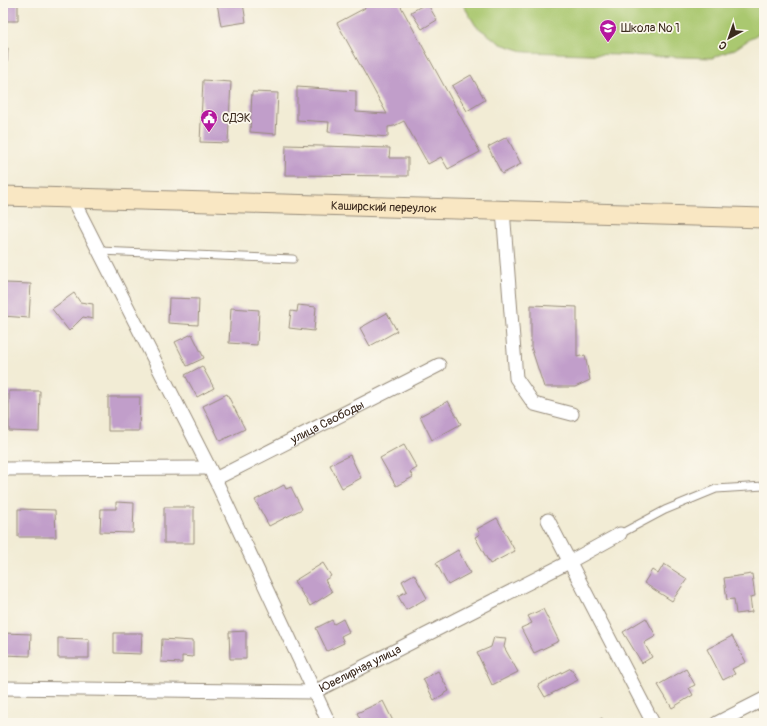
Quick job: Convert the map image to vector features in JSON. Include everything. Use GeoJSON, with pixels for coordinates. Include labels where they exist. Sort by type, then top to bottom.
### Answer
{"type":"FeatureCollection","features":[{"type":"Feature","properties":{"kind":"main road","name":"Каширский переулок"},"geometry":{"type":"LineString","coordinates":[[3,196],[764,218]]}},
{"type":"Feature","properties":{"kind":"street"},"geometry":{"type":"LineString","coordinates":[[72,198],[212,473],[328,723]]}},
{"type":"Feature","properties":{"kind":"street"},"geometry":{"type":"LineString","coordinates":[[503,210],[516,378],[534,404],[572,414]]}},
{"type":"Feature","properties":{"kind":"street","name":"улица Свободы"},"geometry":{"type":"LineString","coordinates":[[3,469],[212,473],[439,365]]}},
{"type":"Feature","properties":{"kind":"street"},"geometry":{"type":"LineString","coordinates":[[548,520],[653,723]]}},
{"type":"Feature","properties":{"kind":"street","name":"Ювелирная улица"},"geometry":{"type":"LineString","coordinates":[[3,688],[314,692],[569,562],[620,534]]}},
{"type":"Feature","properties":{"kind":"street"},"geometry":{"type":"LineString","coordinates":[[717,723],[764,699]]}},
{"type":"Feature","properties":{"kind":"lane"},"geometry":{"type":"LineString","coordinates":[[100,251],[293,259]]}},
{"type":"Feature","properties":{"kind":"lane"},"geometry":{"type":"LineString","coordinates":[[620,534],[665,510],[716,489],[764,486]]}},
{"type":"Feature","properties":{"kind":"green space","name":"Школа № 1"},"geometry":{"type":"Polygon","coordinates":[[[462,3],[764,3],[764,25],[759,33],[735,49],[712,58],[526,52],[501,44],[476,26],[462,3]]]}},
{"type":"Feature","properties":{"kind":"building"},"geometry":{"type":"Polygon","coordinates":[[[3,3],[18,3],[18,21],[3,21],[3,3]]]}},
{"type":"Feature","properties":{"kind":"building"},"geometry":{"type":"Polygon","coordinates":[[[217,3],[243,3],[246,22],[221,26],[217,3]]]}},
{"type":"Feature","properties":{"kind":"building"},"geometry":{"type":"Polygon","coordinates":[[[273,3],[289,3],[289,5],[274,6],[273,3]]]}},
{"type":"Feature","properties":{"kind":"building"},"geometry":{"type":"Polygon","coordinates":[[[364,3],[399,3],[480,152],[448,169],[441,157],[428,164],[404,121],[388,127],[388,137],[328,132],[329,122],[297,120],[297,87],[356,91],[356,112],[387,114],[337,23],[365,8],[364,3]]]}},
{"type":"Feature","properties":{"kind":"building"},"geometry":{"type":"Polygon","coordinates":[[[427,3],[437,20],[422,29],[411,12],[427,3]]]}},
{"type":"Feature","properties":{"kind":"building"},"geometry":{"type":"Polygon","coordinates":[[[3,48],[8,48],[4,107],[3,107],[3,48]]]}},
{"type":"Feature","properties":{"kind":"building"},"geometry":{"type":"Polygon","coordinates":[[[471,75],[485,100],[467,111],[452,86],[471,75]]]}},
{"type":"Feature","properties":{"kind":"building"},"geometry":{"type":"Polygon","coordinates":[[[203,80],[231,82],[228,143],[200,142],[203,80]]]}},
{"type":"Feature","properties":{"kind":"building"},"geometry":{"type":"Polygon","coordinates":[[[252,92],[278,93],[276,134],[250,132],[252,92]]]}},
{"type":"Feature","properties":{"kind":"building"},"geometry":{"type":"Polygon","coordinates":[[[507,137],[521,164],[502,174],[488,147],[507,137]]]}},
{"type":"Feature","properties":{"kind":"building"},"geometry":{"type":"Polygon","coordinates":[[[286,145],[390,148],[389,158],[408,158],[408,176],[285,175],[286,145]]]}},
{"type":"Feature","properties":{"kind":"building"},"geometry":{"type":"Polygon","coordinates":[[[5,283],[31,284],[29,318],[3,316],[5,283]]]}},
{"type":"Feature","properties":{"kind":"building"},"geometry":{"type":"Polygon","coordinates":[[[74,293],[80,302],[93,304],[93,319],[83,317],[69,331],[52,309],[74,293]]]}},
{"type":"Feature","properties":{"kind":"building"},"geometry":{"type":"Polygon","coordinates":[[[169,298],[199,299],[198,325],[168,323],[169,298]]]}},
{"type":"Feature","properties":{"kind":"building"},"geometry":{"type":"Polygon","coordinates":[[[298,305],[316,307],[314,331],[289,328],[291,311],[297,312],[298,305]]]}},
{"type":"Feature","properties":{"kind":"building"},"geometry":{"type":"Polygon","coordinates":[[[531,305],[577,307],[577,357],[585,355],[590,380],[575,387],[544,387],[531,347],[531,305]]]}},
{"type":"Feature","properties":{"kind":"building"},"geometry":{"type":"Polygon","coordinates":[[[231,308],[259,310],[257,345],[229,343],[231,308]]]}},
{"type":"Feature","properties":{"kind":"building"},"geometry":{"type":"Polygon","coordinates":[[[387,313],[397,331],[370,346],[360,328],[387,313]]]}},
{"type":"Feature","properties":{"kind":"building"},"geometry":{"type":"Polygon","coordinates":[[[192,334],[204,358],[187,366],[175,342],[192,334]]]}},
{"type":"Feature","properties":{"kind":"building"},"geometry":{"type":"Polygon","coordinates":[[[202,366],[214,388],[197,397],[185,375],[202,366]]]}},
{"type":"Feature","properties":{"kind":"building"},"geometry":{"type":"Polygon","coordinates":[[[9,391],[40,391],[39,432],[9,431],[9,391]]]}},
{"type":"Feature","properties":{"kind":"building"},"geometry":{"type":"Polygon","coordinates":[[[227,394],[245,429],[220,441],[203,406],[227,394]]]}},
{"type":"Feature","properties":{"kind":"building"},"geometry":{"type":"Polygon","coordinates":[[[108,397],[140,397],[139,431],[108,431],[108,397]]]}},
{"type":"Feature","properties":{"kind":"building"},"geometry":{"type":"Polygon","coordinates":[[[448,401],[461,424],[432,440],[420,416],[448,401]]]}},
{"type":"Feature","properties":{"kind":"building"},"geometry":{"type":"Polygon","coordinates":[[[404,445],[417,468],[410,472],[413,477],[396,486],[380,458],[404,445]]]}},
{"type":"Feature","properties":{"kind":"building"},"geometry":{"type":"Polygon","coordinates":[[[350,455],[361,478],[342,488],[330,465],[350,455]]]}},
{"type":"Feature","properties":{"kind":"building"},"geometry":{"type":"Polygon","coordinates":[[[284,485],[286,489],[291,487],[302,509],[269,526],[255,500],[284,485]]]}},
{"type":"Feature","properties":{"kind":"building"},"geometry":{"type":"Polygon","coordinates":[[[116,502],[134,503],[133,533],[100,532],[101,509],[116,509],[116,502]]]}},
{"type":"Feature","properties":{"kind":"building"},"geometry":{"type":"Polygon","coordinates":[[[164,507],[194,507],[194,543],[164,543],[164,507]]]}},
{"type":"Feature","properties":{"kind":"building"},"geometry":{"type":"Polygon","coordinates":[[[18,509],[55,510],[56,537],[18,537],[18,509]]]}},
{"type":"Feature","properties":{"kind":"building"},"geometry":{"type":"Polygon","coordinates":[[[497,518],[515,551],[490,564],[475,537],[480,534],[477,529],[497,518]]]}},
{"type":"Feature","properties":{"kind":"building"},"geometry":{"type":"Polygon","coordinates":[[[458,550],[470,573],[448,585],[436,563],[458,550]]]}},
{"type":"Feature","properties":{"kind":"building"},"geometry":{"type":"Polygon","coordinates":[[[323,563],[331,576],[325,580],[332,592],[310,606],[294,581],[323,563]]]}},
{"type":"Feature","properties":{"kind":"building"},"geometry":{"type":"Polygon","coordinates":[[[664,564],[687,579],[672,601],[644,583],[652,570],[658,574],[664,564]]]}},
{"type":"Feature","properties":{"kind":"building"},"geometry":{"type":"Polygon","coordinates":[[[414,574],[427,598],[406,610],[398,596],[407,591],[402,581],[414,574]]]}},
{"type":"Feature","properties":{"kind":"building"},"geometry":{"type":"Polygon","coordinates":[[[752,574],[755,596],[750,597],[752,612],[736,614],[734,599],[727,600],[724,578],[752,574]]]}},
{"type":"Feature","properties":{"kind":"building"},"geometry":{"type":"Polygon","coordinates":[[[543,609],[559,641],[534,653],[521,628],[532,623],[528,616],[543,609]]]}},
{"type":"Feature","properties":{"kind":"building"},"geometry":{"type":"Polygon","coordinates":[[[646,618],[656,636],[644,643],[652,657],[642,663],[623,632],[646,618]]]}},
{"type":"Feature","properties":{"kind":"building"},"geometry":{"type":"Polygon","coordinates":[[[343,619],[349,632],[341,636],[344,643],[327,651],[316,628],[332,620],[334,624],[343,619]]]}},
{"type":"Feature","properties":{"kind":"building"},"geometry":{"type":"Polygon","coordinates":[[[246,631],[246,659],[230,659],[229,632],[246,631]]]}},
{"type":"Feature","properties":{"kind":"building"},"geometry":{"type":"Polygon","coordinates":[[[3,633],[31,634],[30,656],[3,655],[3,633]]]}},
{"type":"Feature","properties":{"kind":"building"},"geometry":{"type":"Polygon","coordinates":[[[114,633],[142,633],[141,654],[114,653],[114,633]]]}},
{"type":"Feature","properties":{"kind":"building"},"geometry":{"type":"Polygon","coordinates":[[[732,636],[746,662],[732,669],[735,674],[723,680],[707,649],[732,636]]]}},
{"type":"Feature","properties":{"kind":"building"},"geometry":{"type":"Polygon","coordinates":[[[494,637],[506,638],[504,647],[518,672],[492,685],[477,653],[491,647],[494,637]]]}},
{"type":"Feature","properties":{"kind":"building"},"geometry":{"type":"Polygon","coordinates":[[[58,638],[89,639],[89,658],[58,658],[58,638]]]}},
{"type":"Feature","properties":{"kind":"building"},"geometry":{"type":"Polygon","coordinates":[[[162,639],[193,641],[193,657],[182,656],[182,663],[161,662],[162,639]]]}},
{"type":"Feature","properties":{"kind":"building"},"geometry":{"type":"Polygon","coordinates":[[[571,668],[578,680],[545,697],[538,685],[571,668]]]}},
{"type":"Feature","properties":{"kind":"building"},"geometry":{"type":"Polygon","coordinates":[[[686,669],[695,685],[689,688],[693,695],[672,708],[658,685],[686,669]]]}},
{"type":"Feature","properties":{"kind":"building"},"geometry":{"type":"Polygon","coordinates":[[[438,671],[449,691],[434,700],[423,679],[438,671]]]}},
{"type":"Feature","properties":{"kind":"building"},"geometry":{"type":"Polygon","coordinates":[[[383,701],[394,723],[362,723],[357,713],[383,701]]]}},
{"type":"Feature","properties":{"kind":"building"},"geometry":{"type":"Polygon","coordinates":[[[602,718],[605,723],[593,723],[602,718]]]}},
{"type":"Feature","properties":{"kind":"place","name":"Школа № 1"},"geometry":{"type":"Point","coordinates":[608,43]}},
{"type":"Feature","properties":{"kind":"place","name":"СДЭК"},"geometry":{"type":"Point","coordinates":[209,133]}}]}
